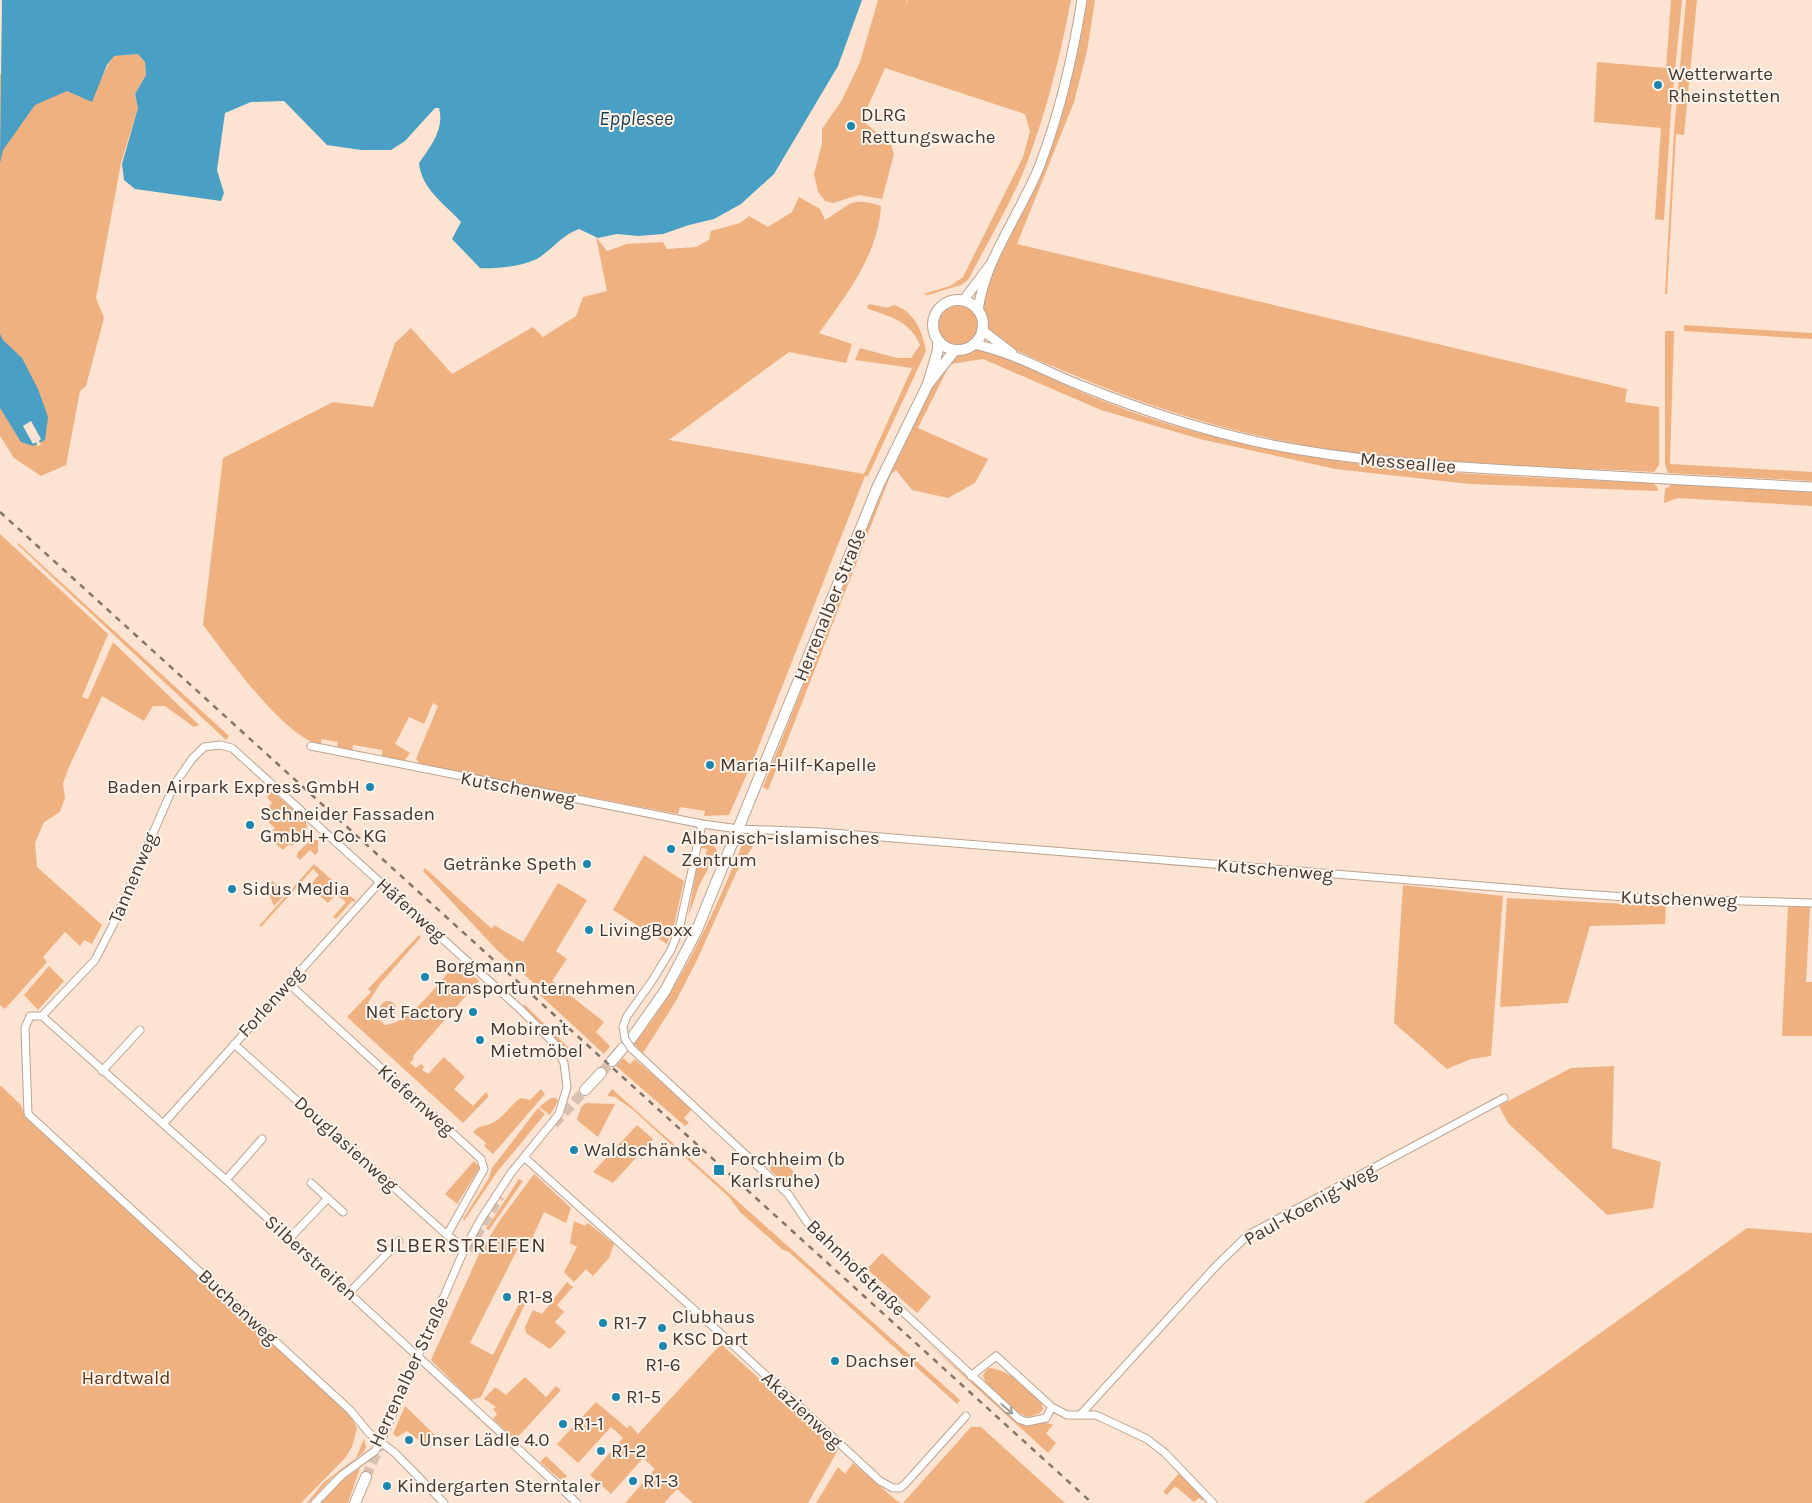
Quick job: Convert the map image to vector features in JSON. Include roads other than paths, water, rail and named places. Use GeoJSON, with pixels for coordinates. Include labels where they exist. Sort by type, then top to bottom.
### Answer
{"type":"FeatureCollection","features":[{"type":"Feature","properties":{"kind":"main road"},"geometry":{"type":"LineString","coordinates":[[951,301],[963,301],[978,311],[981,317],[982,330],[973,344],[955,350],[938,341],[933,325],[936,312],[951,301]]}},
{"type":"Feature","properties":{"kind":"main road","name":"Herrenalber Straße"},"geometry":{"type":"LineString","coordinates":[[612,1061],[628,1045],[665,991],[696,932],[878,486],[928,384],[938,350],[938,341]]}},
{"type":"Feature","properties":{"kind":"main road","name":"Herrenalber Straße"},"geometry":{"type":"LineString","coordinates":[[928,384],[955,350]]}},
{"type":"Feature","properties":{"kind":"main road"},"geometry":{"type":"LineString","coordinates":[[586,1090],[601,1073]]}},
{"type":"Feature","properties":{"kind":"main road"},"geometry":{"type":"LineString","coordinates":[[355,1503],[366,1477]]}},
{"type":"Feature","properties":{"kind":"street"},"geometry":{"type":"LineString","coordinates":[[978,311],[980,298],[993,261],[1039,166],[1060,99],[1082,0]]}},
{"type":"Feature","properties":{"kind":"street"},"geometry":{"type":"LineString","coordinates":[[963,301],[993,261]]}},
{"type":"Feature","properties":{"kind":"street","name":"Messeallee"},"geometry":{"type":"LineString","coordinates":[[982,330],[1020,359]]}},
{"type":"Feature","properties":{"kind":"street","name":"Messeallee"},"geometry":{"type":"LineString","coordinates":[[973,344],[1020,359],[1078,385],[1160,415],[1257,441],[1318,453],[1368,460],[1457,467],[1812,486]]}},
{"type":"Feature","properties":{"kind":"street","name":"Häfenweg"},"geometry":{"type":"LineString","coordinates":[[220,744],[232,748],[239,754],[489,980],[555,1044],[564,1063],[567,1078],[565,1098]]}},
{"type":"Feature","properties":{"kind":"street","name":"Tannenweg"},"geometry":{"type":"LineString","coordinates":[[28,1114],[26,1028],[30,1016],[42,1016],[94,960],[114,925],[174,785],[192,759],[204,747],[220,744]]}},
{"type":"Feature","properties":{"kind":"street","name":"Kutschenweg"},"geometry":{"type":"LineString","coordinates":[[311,746],[727,828],[820,832],[1641,898],[1812,903]]}},
{"type":"Feature","properties":{"kind":"street","name":"Bahnhofstraße"},"geometry":{"type":"LineString","coordinates":[[702,824],[679,930],[671,950],[627,1016],[623,1027],[628,1045],[757,1163],[788,1194],[809,1225],[1019,1419],[1027,1422],[1046,1418],[1052,1407]]}},
{"type":"Feature","properties":{"kind":"street","name":"Forlenweg"},"geometry":{"type":"LineString","coordinates":[[163,1124],[380,882]]}},
{"type":"Feature","properties":{"kind":"street","name":"Kiefernweg"},"geometry":{"type":"LineString","coordinates":[[288,983],[481,1159],[484,1169],[447,1235]]}},
{"type":"Feature","properties":{"kind":"street","name":"Silberstreifen"},"geometry":{"type":"LineString","coordinates":[[42,1016],[226,1180],[577,1503]]}},
{"type":"Feature","properties":{"kind":"street"},"geometry":{"type":"LineString","coordinates":[[102,1071],[140,1030]]}},
{"type":"Feature","properties":{"kind":"street","name":"Douglasienweg"},"geometry":{"type":"LineString","coordinates":[[234,1044],[447,1235],[465,1248]]}},
{"type":"Feature","properties":{"kind":"street","name":"Herrenalber Straße"},"geometry":{"type":"LineString","coordinates":[[315,1503],[342,1475],[375,1451],[465,1248],[483,1216],[524,1157],[560,1114],[565,1098]]}},
{"type":"Feature","properties":{"kind":"street","name":"Paul-Koenig-Weg"},"geometry":{"type":"LineString","coordinates":[[1081,1414],[1217,1265],[1248,1235],[1504,1098]]}},
{"type":"Feature","properties":{"kind":"street","name":"Buchenweg"},"geometry":{"type":"LineString","coordinates":[[28,1114],[343,1403],[369,1433],[381,1441],[444,1503]]}},
{"type":"Feature","properties":{"kind":"street"},"geometry":{"type":"LineString","coordinates":[[226,1180],[262,1139]]}},
{"type":"Feature","properties":{"kind":"street","name":"Akazienweg"},"geometry":{"type":"LineString","coordinates":[[524,1157],[719,1332],[844,1450],[890,1488],[900,1488],[905,1484],[966,1416]]}},
{"type":"Feature","properties":{"kind":"street"},"geometry":{"type":"LineString","coordinates":[[311,1183],[343,1212]]}},
{"type":"Feature","properties":{"kind":"street"},"geometry":{"type":"LineString","coordinates":[[288,1239],[328,1198]]}},
{"type":"Feature","properties":{"kind":"street"},"geometry":{"type":"LineString","coordinates":[[349,1293],[399,1241]]}},
{"type":"Feature","properties":{"kind":"street"},"geometry":{"type":"LineString","coordinates":[[971,1376],[996,1356],[1052,1407],[1067,1415],[1096,1415],[1147,1439],[1165,1453],[1213,1503]]}},
{"type":"Feature","properties":{"kind":"water","name":"Epplesee"},"geometry":{"type":"Polygon","coordinates":[[[2,0],[862,0],[838,66],[774,174],[741,204],[714,219],[663,234],[638,236],[617,234],[598,238],[579,229],[564,237],[544,254],[531,261],[514,266],[480,268],[452,239],[461,222],[429,189],[421,173],[419,163],[432,144],[440,123],[439,108],[435,108],[405,141],[391,150],[361,150],[327,145],[284,101],[251,102],[225,113],[217,170],[224,193],[221,201],[135,189],[124,180],[122,164],[138,108],[135,94],[146,75],[145,62],[138,54],[114,56],[107,65],[92,102],[67,91],[35,105],[3,150],[0,163],[2,0]]]}},
{"type":"Feature","properties":{"kind":"water"},"geometry":{"type":"Polygon","coordinates":[[[0,334],[3,340],[22,358],[38,389],[48,417],[45,440],[33,446],[21,442],[0,408],[0,334]]]}},
{"type":"Feature","properties":{"kind":"tunnel"},"geometry":{"type":"LineString","coordinates":[[601,1073],[612,1061]]}},
{"type":"Feature","properties":{"kind":"tunnel"},"geometry":{"type":"LineString","coordinates":[[554,1124],[585,1090]]}},
{"type":"Feature","properties":{"kind":"tunnel"},"geometry":{"type":"LineString","coordinates":[[468,1250],[500,1196]]}},
{"type":"Feature","properties":{"kind":"tunnel"},"geometry":{"type":"LineString","coordinates":[[366,1477],[381,1443]]}},
{"type":"Feature","properties":{"kind":"railway"},"geometry":{"type":"LineString","coordinates":[[0,512],[1092,1503]]}},
{"type":"Feature","properties":{"kind":"place","name":"Wetterwarte Rheinstetten"},"geometry":{"type":"Point","coordinates":[1658,85]}},
{"type":"Feature","properties":{"kind":"place","name":"DLRG Rettungswache"},"geometry":{"type":"Point","coordinates":[851,126]}},
{"type":"Feature","properties":{"kind":"place","name":"Maria-Hilf-Kapelle"},"geometry":{"type":"Point","coordinates":[710,765]}},
{"type":"Feature","properties":{"kind":"place","name":"Baden Airpark Express GmbH"},"geometry":{"type":"Point","coordinates":[370,787]}},
{"type":"Feature","properties":{"kind":"place","name":"Schneider Fassaden GmbH + Co. KG"},"geometry":{"type":"Point","coordinates":[250,825]}},
{"type":"Feature","properties":{"kind":"place","name":"Albanisch-islamisches Zentrum"},"geometry":{"type":"Point","coordinates":[671,849]}},
{"type":"Feature","properties":{"kind":"place","name":"Getränke Speth"},"geometry":{"type":"Point","coordinates":[587,864]}},
{"type":"Feature","properties":{"kind":"place","name":"Sidus Media"},"geometry":{"type":"Point","coordinates":[232,889]}},
{"type":"Feature","properties":{"kind":"place","name":"LivingBoxx"},"geometry":{"type":"Point","coordinates":[589,930]}},
{"type":"Feature","properties":{"kind":"place","name":"Borgmann Transportunternehmen"},"geometry":{"type":"Point","coordinates":[425,977]}},
{"type":"Feature","properties":{"kind":"place","name":"Net Factory"},"geometry":{"type":"Point","coordinates":[473,1012]}},
{"type":"Feature","properties":{"kind":"place","name":"Mobirent Mietmöbel"},"geometry":{"type":"Point","coordinates":[480,1040]}},
{"type":"Feature","properties":{"kind":"place","name":"Waldschänke"},"geometry":{"type":"Point","coordinates":[574,1150]}},
{"type":"Feature","properties":{"kind":"place","name":"Forchheim (b Karlsruhe)"},"geometry":{"type":"Point","coordinates":[719,1170]}},
{"type":"Feature","properties":{"kind":"place","name":"R1-8"},"geometry":{"type":"Point","coordinates":[507,1297]}},
{"type":"Feature","properties":{"kind":"place","name":"R1-7"},"geometry":{"type":"Point","coordinates":[603,1323]}},
{"type":"Feature","properties":{"kind":"place","name":"Clubhaus KSC Dart"},"geometry":{"type":"Point","coordinates":[662,1328]}},
{"type":"Feature","properties":{"kind":"place","name":"R1-6"},"geometry":{"type":"Point","coordinates":[663,1346]}},
{"type":"Feature","properties":{"kind":"place","name":"Dachser"},"geometry":{"type":"Point","coordinates":[835,1361]}},
{"type":"Feature","properties":{"kind":"place","name":"R1-5"},"geometry":{"type":"Point","coordinates":[616,1397]}},
{"type":"Feature","properties":{"kind":"place","name":"R1-1"},"geometry":{"type":"Point","coordinates":[563,1424]}},
{"type":"Feature","properties":{"kind":"place","name":"Unser Lädle 4.0"},"geometry":{"type":"Point","coordinates":[409,1440]}},
{"type":"Feature","properties":{"kind":"place","name":"R1-2"},"geometry":{"type":"Point","coordinates":[601,1451]}},
{"type":"Feature","properties":{"kind":"place","name":"R1-3"},"geometry":{"type":"Point","coordinates":[633,1481]}},
{"type":"Feature","properties":{"kind":"place","name":"Kindergarten Sterntaler"},"geometry":{"type":"Point","coordinates":[387,1486]}},
{"type":"Feature","properties":{"kind":"district","name":"SILBERSTREIFEN"},"geometry":{"type":"Point","coordinates":[461,1245]}},
{"type":"Feature","properties":{"kind":"park label","name":"Hardtwald"},"geometry":{"type":"Point","coordinates":[126,1378]}}]}
